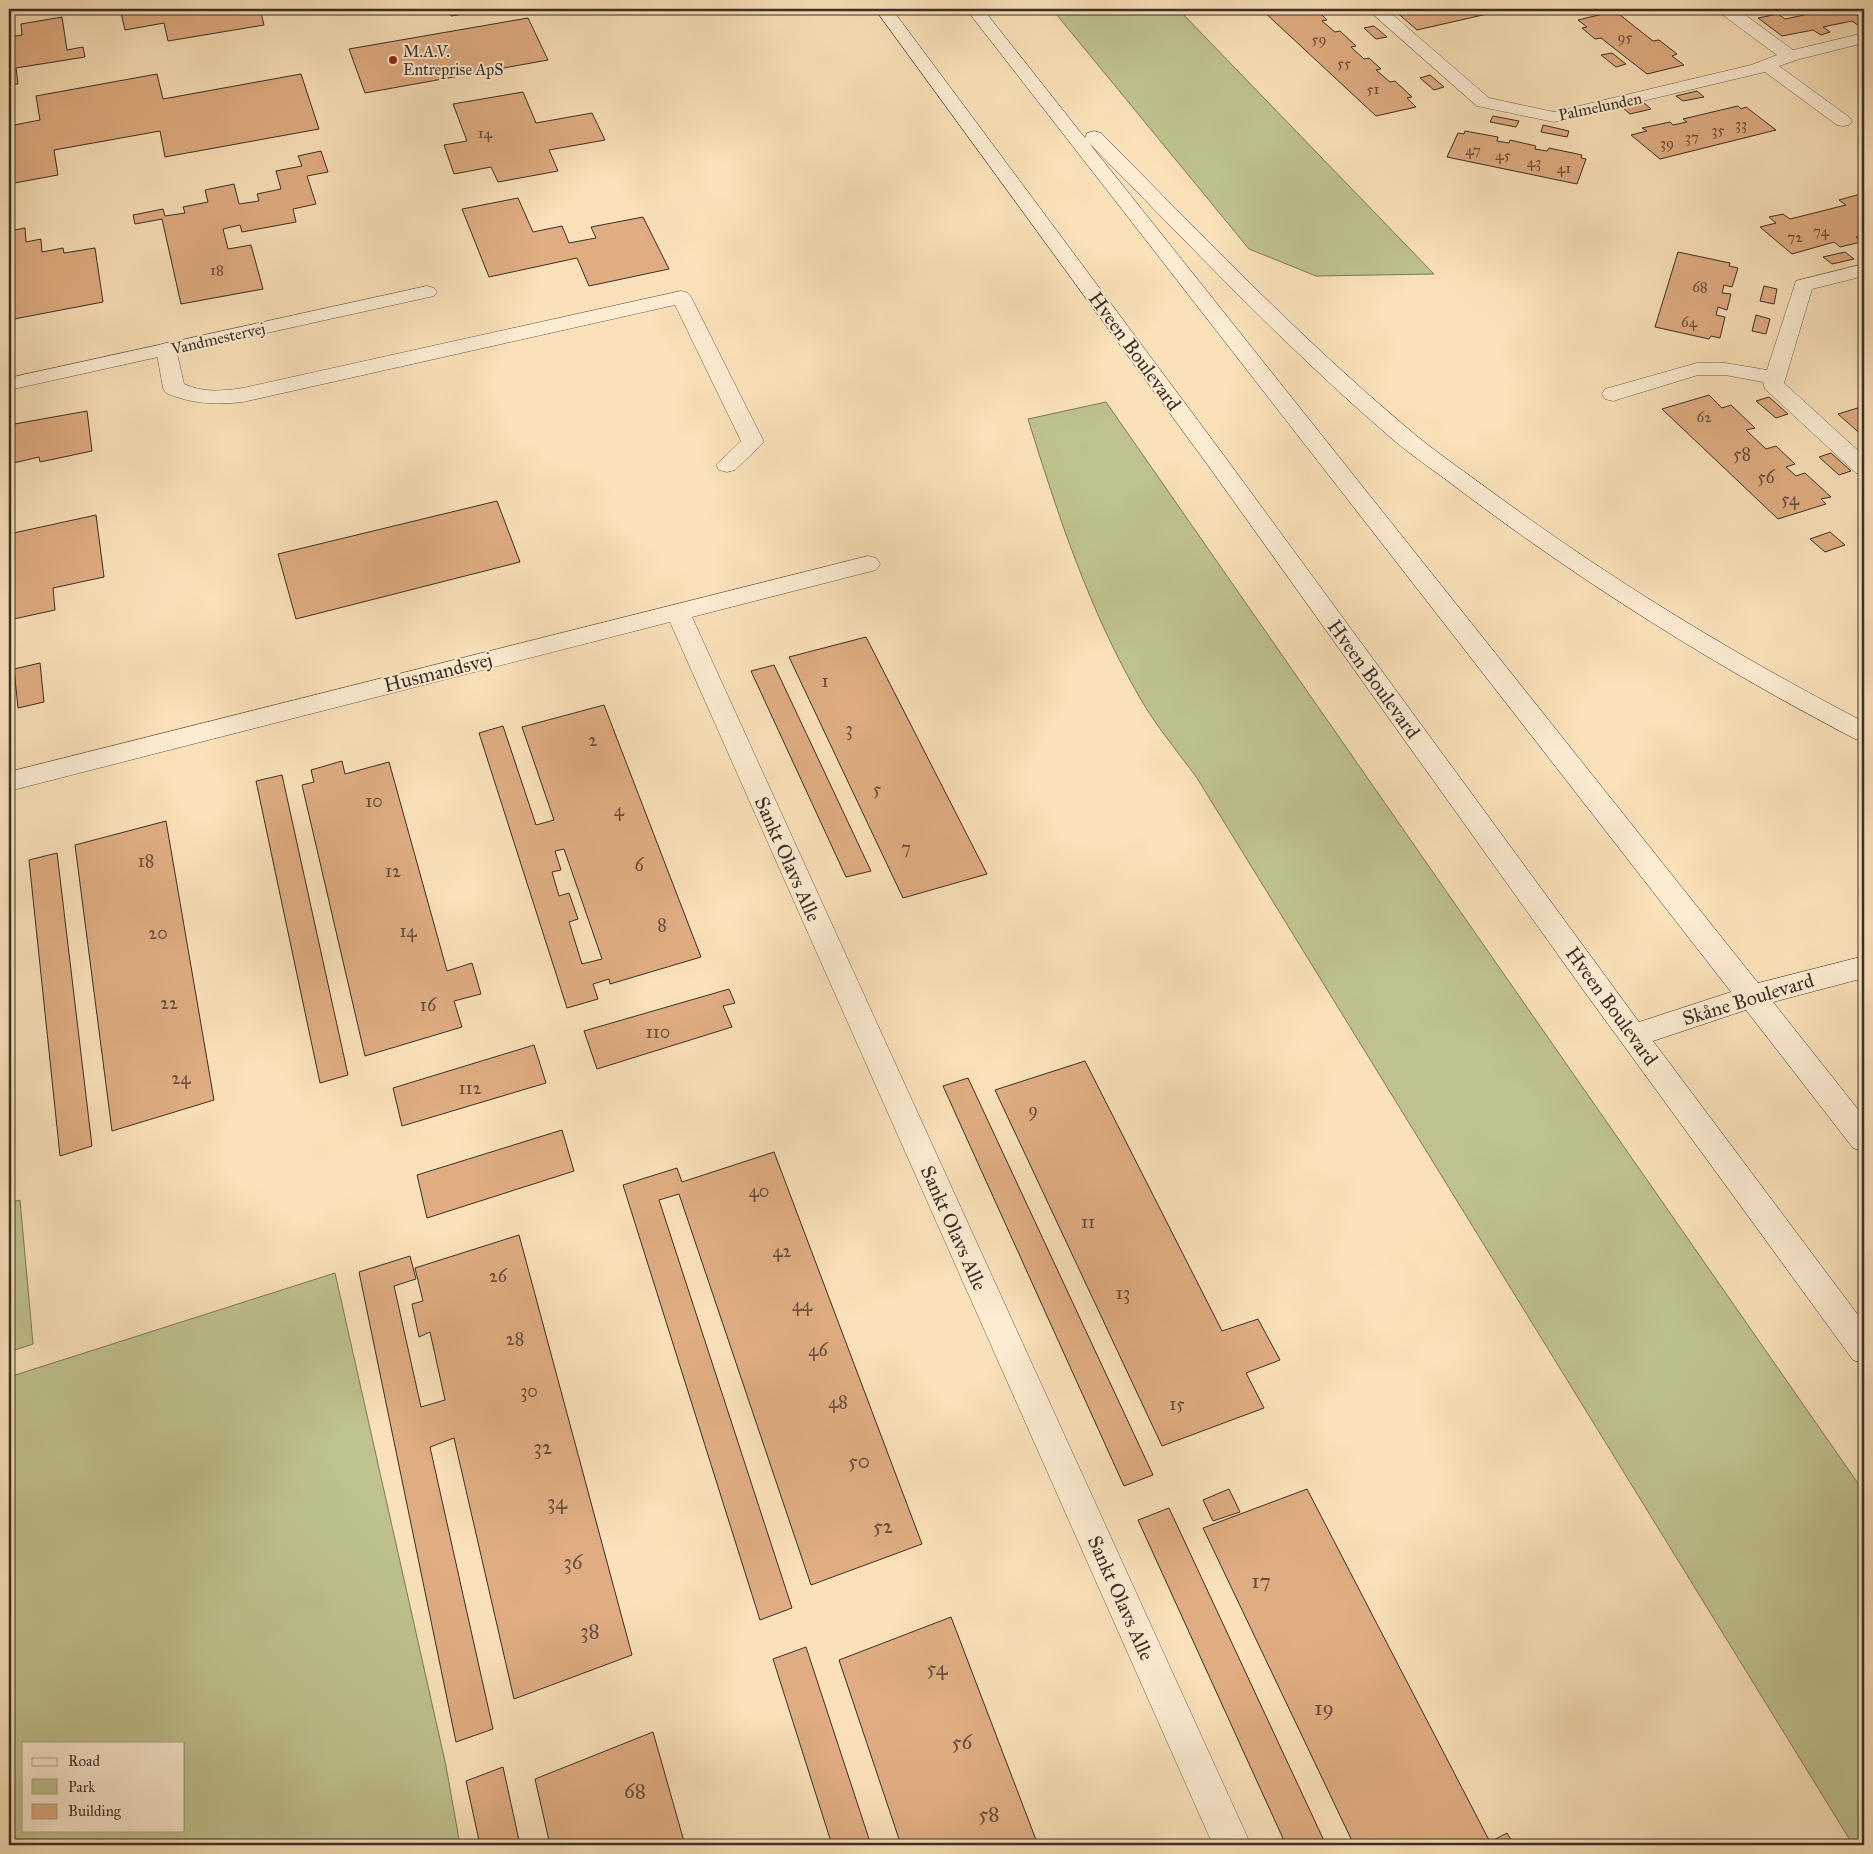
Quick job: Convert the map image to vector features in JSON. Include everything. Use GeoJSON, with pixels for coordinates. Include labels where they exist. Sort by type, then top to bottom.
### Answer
{"type":"FeatureCollection","features":[{"type":"Feature","properties":{"kind":"street","name":"Hveen Boulevard"},"geometry":{"type":"LineString","coordinates":[[883,9],[1214,458],[1634,1036],[1864,1348]]}},
{"type":"Feature","properties":{"kind":"street"},"geometry":{"type":"LineString","coordinates":[[974,9],[1864,1139]]}},
{"type":"Feature","properties":{"kind":"street","name":"Palmelunden"},"geometry":{"type":"LineString","coordinates":[[1376,9],[1483,102],[1554,117],[1766,65],[1790,56],[1864,38]]}},
{"type":"Feature","properties":{"kind":"street"},"geometry":{"type":"LineString","coordinates":[[1726,9],[1790,56]]}},
{"type":"Feature","properties":{"kind":"street"},"geometry":{"type":"LineString","coordinates":[[1005,47],[1317,358],[1400,434],[1506,514],[1582,568],[1709,648],[1864,733]]}},
{"type":"Feature","properties":{"kind":"street"},"geometry":{"type":"LineString","coordinates":[[1766,65],[1843,121]]}},
{"type":"Feature","properties":{"kind":"street"},"geometry":{"type":"LineString","coordinates":[[1864,270],[1803,285],[1773,384],[1864,468]]}},
{"type":"Feature","properties":{"kind":"street","name":"Vandmestervej"},"geometry":{"type":"LineString","coordinates":[[9,384],[426,292]]}},
{"type":"Feature","properties":{"kind":"street"},"geometry":{"type":"LineString","coordinates":[[166,350],[174,388],[194,397],[216,398],[243,394],[681,297],[753,442],[727,465]]}},
{"type":"Feature","properties":{"kind":"street"},"geometry":{"type":"LineString","coordinates":[[1614,394],[1697,369],[1725,369],[1775,378]]}},
{"type":"Feature","properties":{"kind":"street","name":"Husmandsvej"},"geometry":{"type":"LineString","coordinates":[[9,782],[868,564]]}},
{"type":"Feature","properties":{"kind":"street","name":"Sankt Olavs Alle"},"geometry":{"type":"LineString","coordinates":[[677,612],[1232,1845]]}},
{"type":"Feature","properties":{"kind":"street","name":"Skåne Boulevard"},"geometry":{"type":"LineString","coordinates":[[1634,1036],[1750,996],[1814,977],[1864,967]]}},
{"type":"Feature","properties":{"kind":"green space"},"geometry":{"type":"Polygon","coordinates":[[[1052,9],[1178,9],[1434,274],[1316,276],[1249,249],[1052,9]]]}},
{"type":"Feature","properties":{"kind":"green space"},"geometry":{"type":"Polygon","coordinates":[[[1106,402],[1864,1492],[1864,1845],[1853,1845],[1197,778],[1153,719],[1122,665],[1105,631],[1076,562],[1028,419],[1106,402]]]}},
{"type":"Feature","properties":{"kind":"green space"},"geometry":{"type":"Polygon","coordinates":[[[20,1200],[33,1344],[9,1352],[9,1203],[20,1200]]]}},
{"type":"Feature","properties":{"kind":"green space"},"geometry":{"type":"Polygon","coordinates":[[[335,1273],[446,1766],[460,1845],[9,1845],[9,1377],[335,1273]]]}},
{"type":"Feature","properties":{"kind":"building"},"geometry":{"type":"Polygon","coordinates":[[[120,9],[260,9],[264,25],[168,41],[164,23],[125,30],[120,9]]]}},
{"type":"Feature","properties":{"kind":"building"},"geometry":{"type":"Polygon","coordinates":[[[377,9],[404,9],[379,13],[377,9]]]}},
{"type":"Feature","properties":{"kind":"building"},"geometry":{"type":"Polygon","coordinates":[[[448,9],[496,9],[451,16],[448,9]]]}},
{"type":"Feature","properties":{"kind":"building"},"geometry":{"type":"Polygon","coordinates":[[[1261,9],[1316,9],[1327,20],[1322,21],[1335,32],[1340,31],[1356,46],[1351,47],[1364,59],[1369,58],[1381,69],[1376,70],[1390,82],[1395,81],[1412,97],[1407,98],[1416,107],[1376,116],[1261,9]]]}},
{"type":"Feature","properties":{"kind":"building"},"geometry":{"type":"Polygon","coordinates":[[[1480,9],[1487,14],[1417,30],[1394,10],[1480,9]]]}},
{"type":"Feature","properties":{"kind":"building"},"geometry":{"type":"Polygon","coordinates":[[[1848,9],[1864,20],[1864,25],[1859,26],[1852,21],[1823,27],[1830,32],[1821,35],[1813,30],[1782,36],[1758,18],[1778,14],[1785,19],[1804,15],[1797,10],[1848,9]]]}},
{"type":"Feature","properties":{"kind":"building"},"geometry":{"type":"Polygon","coordinates":[[[1615,11],[1653,41],[1659,40],[1677,54],[1672,56],[1684,65],[1647,74],[1601,38],[1595,39],[1582,28],[1587,27],[1578,20],[1615,11]]]}},
{"type":"Feature","properties":{"kind":"building"},"geometry":{"type":"Polygon","coordinates":[[[62,17],[67,50],[83,47],[85,57],[16,68],[18,84],[9,85],[9,37],[22,35],[21,24],[62,17]]]}},
{"type":"Feature","properties":{"kind":"building"},"geometry":{"type":"Polygon","coordinates":[[[528,18],[548,60],[365,93],[349,49],[528,18]]]}},
{"type":"Feature","properties":{"kind":"building"},"geometry":{"type":"Polygon","coordinates":[[[1374,26],[1387,37],[1376,39],[1364,28],[1374,26]]]}},
{"type":"Feature","properties":{"kind":"building"},"geometry":{"type":"Polygon","coordinates":[[[1612,53],[1626,64],[1616,67],[1601,55],[1612,53]]]}},
{"type":"Feature","properties":{"kind":"building"},"geometry":{"type":"Polygon","coordinates":[[[157,74],[163,99],[301,74],[319,129],[165,157],[160,131],[54,150],[58,175],[9,184],[9,126],[40,120],[36,96],[157,74]]]}},
{"type":"Feature","properties":{"kind":"building"},"geometry":{"type":"Polygon","coordinates":[[[1430,75],[1444,87],[1434,90],[1420,78],[1430,75]]]}},
{"type":"Feature","properties":{"kind":"building"},"geometry":{"type":"Polygon","coordinates":[[[1697,91],[1704,97],[1683,101],[1676,96],[1697,91]]]}},
{"type":"Feature","properties":{"kind":"building"},"geometry":{"type":"Polygon","coordinates":[[[523,92],[536,123],[592,113],[605,140],[549,150],[558,171],[498,182],[491,167],[454,174],[444,145],[467,141],[453,104],[523,92]]]}},
{"type":"Feature","properties":{"kind":"building"},"geometry":{"type":"Polygon","coordinates":[[[1644,103],[1651,109],[1630,114],[1623,108],[1644,103]]]}},
{"type":"Feature","properties":{"kind":"building"},"geometry":{"type":"Polygon","coordinates":[[[1738,106],[1741,109],[1746,107],[1776,130],[1660,159],[1631,135],[1647,131],[1642,128],[1670,122],[1673,125],[1687,122],[1683,119],[1738,106]]]}},
{"type":"Feature","properties":{"kind":"building"},"geometry":{"type":"Polygon","coordinates":[[[1493,116],[1519,121],[1516,127],[1490,122],[1493,116]]]}},
{"type":"Feature","properties":{"kind":"building"},"geometry":{"type":"Polygon","coordinates":[[[1543,125],[1569,131],[1567,137],[1541,132],[1543,125]]]}},
{"type":"Feature","properties":{"kind":"building"},"geometry":{"type":"Polygon","coordinates":[[[1465,131],[1498,137],[1497,141],[1509,143],[1510,140],[1536,146],[1535,149],[1547,151],[1549,148],[1582,155],[1581,158],[1586,159],[1577,184],[1447,157],[1458,133],[1464,134],[1465,131]]]}},
{"type":"Feature","properties":{"kind":"building"},"geometry":{"type":"Polygon","coordinates":[[[321,151],[328,172],[307,176],[316,204],[293,209],[296,222],[242,232],[240,225],[223,229],[228,249],[251,245],[263,289],[181,304],[162,219],[135,224],[133,215],[163,209],[165,216],[185,213],[183,207],[208,202],[205,190],[234,184],[239,204],[259,201],[257,194],[281,189],[276,171],[302,166],[298,156],[321,151]]]}},
{"type":"Feature","properties":{"kind":"building"},"geometry":{"type":"Polygon","coordinates":[[[1864,193],[1864,235],[1856,237],[1861,242],[1840,247],[1834,242],[1792,254],[1760,227],[1776,223],[1769,217],[1783,214],[1790,219],[1846,205],[1839,200],[1864,193]]]}},
{"type":"Feature","properties":{"kind":"building"},"geometry":{"type":"Polygon","coordinates":[[[518,198],[533,232],[562,226],[569,243],[596,238],[591,227],[643,217],[669,269],[589,286],[577,258],[489,277],[462,209],[518,198]]]}},
{"type":"Feature","properties":{"kind":"building"},"geometry":{"type":"Polygon","coordinates":[[[25,228],[26,242],[41,239],[42,252],[63,248],[64,253],[95,248],[103,302],[9,320],[9,231],[25,228]]]}},
{"type":"Feature","properties":{"kind":"building"},"geometry":{"type":"Polygon","coordinates":[[[1678,252],[1730,263],[1729,266],[1738,268],[1732,287],[1724,285],[1722,293],[1731,294],[1727,310],[1718,307],[1716,315],[1725,317],[1720,338],[1711,336],[1709,339],[1655,327],[1678,252]]]}},
{"type":"Feature","properties":{"kind":"building"},"geometry":{"type":"Polygon","coordinates":[[[1845,252],[1854,259],[1832,264],[1823,257],[1845,252]]]}},
{"type":"Feature","properties":{"kind":"building"},"geometry":{"type":"Polygon","coordinates":[[[1764,286],[1777,289],[1774,304],[1760,301],[1764,286]]]}},
{"type":"Feature","properties":{"kind":"building"},"geometry":{"type":"Polygon","coordinates":[[[1756,315],[1770,319],[1766,334],[1752,331],[1756,315]]]}},
{"type":"Feature","properties":{"kind":"building"},"geometry":{"type":"Polygon","coordinates":[[[1709,395],[1722,408],[1731,405],[1755,428],[1746,430],[1766,449],[1776,446],[1795,464],[1786,467],[1796,476],[1805,473],[1831,497],[1821,499],[1826,504],[1778,519],[1662,409],[1709,395]]]}},
{"type":"Feature","properties":{"kind":"building"},"geometry":{"type":"Polygon","coordinates":[[[1769,397],[1788,414],[1776,418],[1756,401],[1769,397]]]}},
{"type":"Feature","properties":{"kind":"building"},"geometry":{"type":"Polygon","coordinates":[[[1864,406],[1864,437],[1838,414],[1864,406]]]}},
{"type":"Feature","properties":{"kind":"building"},"geometry":{"type":"Polygon","coordinates":[[[87,411],[92,451],[40,462],[39,457],[9,464],[9,425],[87,411]]]}},
{"type":"Feature","properties":{"kind":"building"},"geometry":{"type":"Polygon","coordinates":[[[1831,453],[1851,471],[1839,475],[1819,457],[1831,453]]]}},
{"type":"Feature","properties":{"kind":"building"},"geometry":{"type":"Polygon","coordinates":[[[497,501],[520,562],[296,619],[278,554],[497,501]]]}},
{"type":"Feature","properties":{"kind":"building"},"geometry":{"type":"Polygon","coordinates":[[[96,515],[104,577],[53,588],[55,610],[9,620],[9,534],[96,515]]]}},
{"type":"Feature","properties":{"kind":"building"},"geometry":{"type":"Polygon","coordinates":[[[1830,532],[1845,545],[1825,552],[1810,539],[1830,532]]]}},
{"type":"Feature","properties":{"kind":"building"},"geometry":{"type":"Polygon","coordinates":[[[866,637],[987,874],[903,898],[789,657],[866,637]]]}},
{"type":"Feature","properties":{"kind":"building"},"geometry":{"type":"Polygon","coordinates":[[[40,663],[44,702],[18,708],[14,669],[40,663]]]}},
{"type":"Feature","properties":{"kind":"building"},"geometry":{"type":"Polygon","coordinates":[[[774,665],[871,871],[846,877],[751,671],[774,665]]]}},
{"type":"Feature","properties":{"kind":"building"},"geometry":{"type":"Polygon","coordinates":[[[604,705],[701,957],[610,984],[609,979],[593,984],[598,999],[567,1008],[479,733],[503,726],[536,825],[554,820],[522,727],[604,705]],[[564,849],[555,851],[561,870],[552,872],[559,896],[569,893],[578,919],[569,922],[582,964],[602,959],[564,849]]]}},
{"type":"Feature","properties":{"kind":"building"},"geometry":{"type":"Polygon","coordinates":[[[342,761],[345,774],[389,762],[447,971],[472,963],[481,994],[454,1001],[462,1027],[365,1056],[302,785],[314,782],[311,770],[342,761]]]}},
{"type":"Feature","properties":{"kind":"building"},"geometry":{"type":"Polygon","coordinates":[[[282,775],[348,1075],[320,1083],[256,781],[282,775]]]}},
{"type":"Feature","properties":{"kind":"building"},"geometry":{"type":"Polygon","coordinates":[[[166,821],[214,1100],[112,1131],[75,845],[166,821]]]}},
{"type":"Feature","properties":{"kind":"building"},"geometry":{"type":"Polygon","coordinates":[[[57,853],[92,1146],[60,1156],[29,860],[57,853]]]}},
{"type":"Feature","properties":{"kind":"building"},"geometry":{"type":"Polygon","coordinates":[[[729,989],[735,1003],[723,1006],[732,1027],[597,1069],[584,1031],[729,989]]]}},
{"type":"Feature","properties":{"kind":"building"},"geometry":{"type":"Polygon","coordinates":[[[534,1045],[546,1083],[402,1126],[393,1088],[534,1045]]]}},
{"type":"Feature","properties":{"kind":"building"},"geometry":{"type":"Polygon","coordinates":[[[1085,1061],[1222,1331],[1258,1319],[1280,1360],[1246,1373],[1264,1408],[1162,1446],[995,1090],[1085,1061]]]}},
{"type":"Feature","properties":{"kind":"building"},"geometry":{"type":"Polygon","coordinates":[[[968,1078],[1153,1475],[1124,1486],[943,1086],[968,1078]]]}},
{"type":"Feature","properties":{"kind":"building"},"geometry":{"type":"Polygon","coordinates":[[[562,1130],[574,1171],[427,1218],[417,1175],[562,1130]]]}},
{"type":"Feature","properties":{"kind":"building"},"geometry":{"type":"Polygon","coordinates":[[[774,1152],[922,1544],[811,1585],[679,1194],[659,1200],[792,1608],[760,1620],[623,1185],[677,1168],[682,1182],[774,1152]]]}},
{"type":"Feature","properties":{"kind":"building"},"geometry":{"type":"Polygon","coordinates":[[[519,1235],[632,1655],[514,1699],[454,1438],[430,1447],[493,1729],[456,1742],[359,1272],[410,1256],[416,1279],[394,1286],[421,1407],[445,1400],[430,1332],[419,1337],[412,1304],[423,1301],[415,1268],[519,1235]]]}},
{"type":"Feature","properties":{"kind":"building"},"geometry":{"type":"Polygon","coordinates":[[[1229,1489],[1240,1512],[1213,1521],[1203,1500],[1229,1489]]]}},
{"type":"Feature","properties":{"kind":"building"},"geometry":{"type":"Polygon","coordinates":[[[1307,1489],[1490,1842],[1507,1833],[1514,1845],[1354,1845],[1203,1528],[1307,1489]]]}},
{"type":"Feature","properties":{"kind":"building"},"geometry":{"type":"Polygon","coordinates":[[[1169,1508],[1326,1845],[1286,1845],[1138,1520],[1169,1508]]]}},
{"type":"Feature","properties":{"kind":"building"},"geometry":{"type":"Polygon","coordinates":[[[951,1617],[1038,1845],[901,1845],[839,1660],[951,1617]]]}},
{"type":"Feature","properties":{"kind":"building"},"geometry":{"type":"Polygon","coordinates":[[[806,1647],[871,1845],[832,1845],[773,1659],[806,1647]]]}},
{"type":"Feature","properties":{"kind":"building"},"geometry":{"type":"Polygon","coordinates":[[[653,1732],[685,1845],[550,1845],[535,1779],[653,1732]]]}},
{"type":"Feature","properties":{"kind":"building"},"geometry":{"type":"Polygon","coordinates":[[[503,1767],[520,1845],[480,1845],[466,1781],[503,1767]]]}},
{"type":"Feature","properties":{"kind":"place","name":"M.A.V. Entreprise ApS"},"geometry":{"type":"Point","coordinates":[393,60]}}]}
